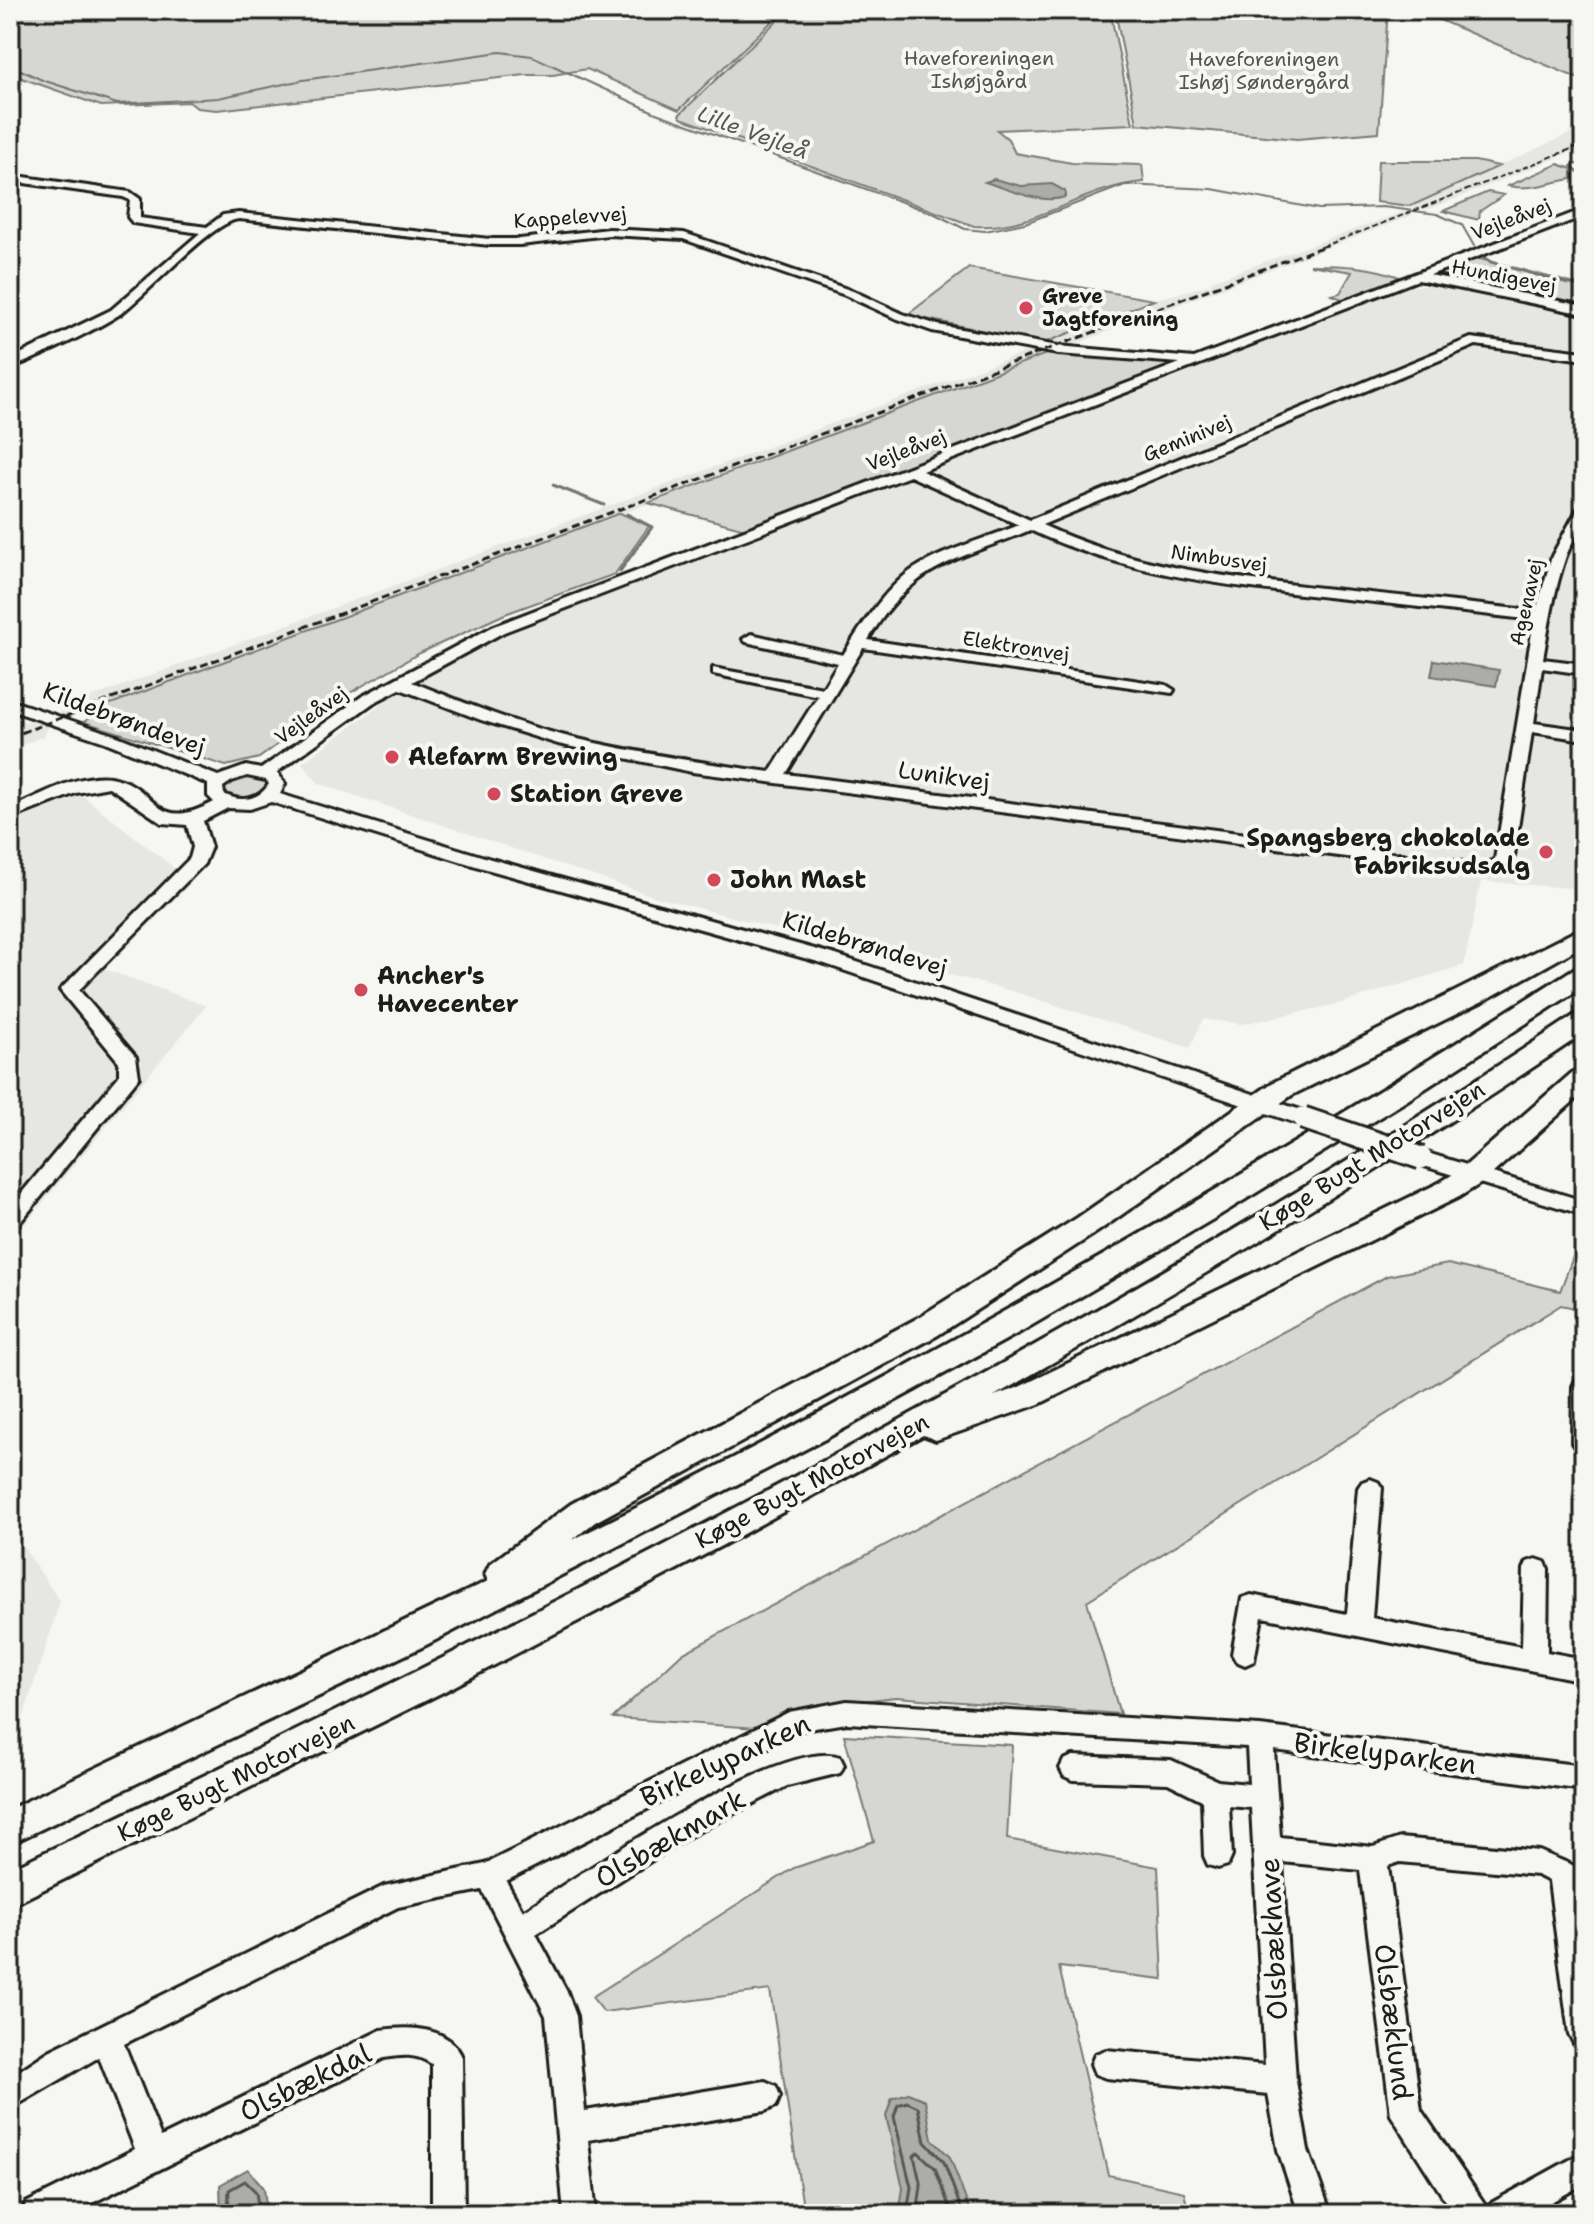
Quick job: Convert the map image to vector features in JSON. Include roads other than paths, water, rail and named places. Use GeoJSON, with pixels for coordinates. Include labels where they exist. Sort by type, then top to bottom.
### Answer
{"type":"FeatureCollection","features":[{"type":"Feature","properties":{"kind":"highway"},"geometry":{"type":"LineString","coordinates":[[443,1619],[583,1513],[927,1327],[1087,1225],[1258,1103],[1480,992],[1584,935]]}},
{"type":"Feature","properties":{"kind":"highway","name":"Køge Bugt Motorvejen"},"geometry":{"type":"LineString","coordinates":[[10,1827],[443,1619],[851,1408],[1122,1258],[1390,1099],[1584,974]]}},
{"type":"Feature","properties":{"kind":"highway","name":"Køge Bugt Motorvejen"},"geometry":{"type":"LineString","coordinates":[[10,1888],[465,1664],[870,1450],[1330,1185],[1584,1021]]}},
{"type":"Feature","properties":{"kind":"highway"},"geometry":{"type":"LineString","coordinates":[[870,1450],[1028,1396],[1449,1190],[1473,1175],[1584,1077]]}},
{"type":"Feature","properties":{"kind":"street"},"geometry":{"type":"LineString","coordinates":[[1564,10],[1584,13]]}},
{"type":"Feature","properties":{"kind":"street"},"geometry":{"type":"LineString","coordinates":[[10,178],[126,194],[135,199],[133,217],[137,221],[209,231]]}},
{"type":"Feature","properties":{"kind":"street","name":"Vejleåvej"},"geometry":{"type":"LineString","coordinates":[[266,773],[322,730],[397,682],[499,629],[1584,212]]}},
{"type":"Feature","properties":{"kind":"street","name":"Kappelevvej"},"geometry":{"type":"LineString","coordinates":[[209,231],[227,217],[239,216],[490,242],[531,241],[609,232],[684,236],[849,293],[899,316],[936,328],[1058,350],[1156,355],[1192,361]]}},
{"type":"Feature","properties":{"kind":"street"},"geometry":{"type":"LineString","coordinates":[[10,364],[115,312],[209,231]]}},
{"type":"Feature","properties":{"kind":"street","name":"Hundigevej"},"geometry":{"type":"LineString","coordinates":[[1417,276],[1584,310]]}},
{"type":"Feature","properties":{"kind":"street","name":"Geminivej"},"geometry":{"type":"LineString","coordinates":[[775,778],[890,596],[911,578],[951,557],[1475,341],[1584,356]]}},
{"type":"Feature","properties":{"kind":"street","name":"Nimbusvej"},"geometry":{"type":"LineString","coordinates":[[909,470],[1080,548],[1173,573],[1542,616]]}},
{"type":"Feature","properties":{"kind":"street","name":"Agenavej"},"geometry":{"type":"LineString","coordinates":[[1495,868],[1505,856],[1542,616],[1559,556],[1584,510]]}},
{"type":"Feature","properties":{"kind":"street"},"geometry":{"type":"LineString","coordinates":[[751,639],[848,661]]}},
{"type":"Feature","properties":{"kind":"street","name":"Elektronvej"},"geometry":{"type":"LineString","coordinates":[[860,643],[1166,690]]}},
{"type":"Feature","properties":{"kind":"street","name":"Agenavej"},"geometry":{"type":"LineString","coordinates":[[1535,662],[1584,669]]}},
{"type":"Feature","properties":{"kind":"street"},"geometry":{"type":"LineString","coordinates":[[718,671],[827,693]]}},
{"type":"Feature","properties":{"kind":"street","name":"Lunikvej"},"geometry":{"type":"LineString","coordinates":[[397,682],[479,714],[564,741],[692,767],[1469,870],[1495,868]]}},
{"type":"Feature","properties":{"kind":"street","name":"Kildebrøndevej"},"geometry":{"type":"LineString","coordinates":[[10,705],[100,735],[219,782]]}},
{"type":"Feature","properties":{"kind":"street"},"geometry":{"type":"LineString","coordinates":[[1525,726],[1584,735]]}},
{"type":"Feature","properties":{"kind":"street"},"geometry":{"type":"LineString","coordinates":[[10,814],[79,788],[107,782],[125,789],[161,818],[180,822],[194,820],[226,802],[253,803],[269,796],[277,784],[266,773],[235,773],[219,782],[214,791],[226,802]]}},
{"type":"Feature","properties":{"kind":"street","name":"Kildebrøndevej"},"geometry":{"type":"LineString","coordinates":[[269,796],[485,863],[829,959],[977,1006],[1421,1158],[1584,1208]]}},
{"type":"Feature","properties":{"kind":"street"},"geometry":{"type":"LineString","coordinates":[[10,1221],[129,1077],[129,1061],[69,990],[198,860],[202,847],[194,820]]}},
{"type":"Feature","properties":{"kind":"street"},"geometry":{"type":"LineString","coordinates":[[1584,1386],[1584,1443]]}},
{"type":"Feature","properties":{"kind":"street"},"geometry":{"type":"LineString","coordinates":[[1359,1626],[1370,1488]]}},
{"type":"Feature","properties":{"kind":"street"},"geometry":{"type":"LineString","coordinates":[[1534,1660],[1536,1569]]}},
{"type":"Feature","properties":{"kind":"street"},"geometry":{"type":"LineString","coordinates":[[1245,1654],[1251,1605],[1584,1670]]}},
{"type":"Feature","properties":{"kind":"street","name":"Birkelyparken"},"geometry":{"type":"LineString","coordinates":[[10,2094],[60,2061],[394,1895],[489,1876],[798,1720],[847,1712],[1260,1737],[1584,1778]]}},
{"type":"Feature","properties":{"kind":"street","name":"Olsbækhave"},"geometry":{"type":"LineString","coordinates":[[1260,1737],[1281,2081],[1293,2150],[1315,2214]]}},
{"type":"Feature","properties":{"kind":"street","name":"Olsbækmark"},"geometry":{"type":"LineString","coordinates":[[518,1930],[565,1897],[605,1877],[614,1867],[657,1844],[680,1827],[782,1775],[831,1765]]}},
{"type":"Feature","properties":{"kind":"street"},"geometry":{"type":"LineString","coordinates":[[1073,1768],[1171,1772],[1215,1793],[1264,1797]]}},
{"type":"Feature","properties":{"kind":"street","name":"Olsbækhave"},"geometry":{"type":"LineString","coordinates":[[1215,1793],[1218,1856]]}},
{"type":"Feature","properties":{"kind":"street"},"geometry":{"type":"LineString","coordinates":[[1267,1848],[1373,1859],[1400,1850],[1539,1863],[1573,1879],[1584,2034]]}},
{"type":"Feature","properties":{"kind":"street","name":"Olsbæklund"},"geometry":{"type":"LineString","coordinates":[[1373,1859],[1406,2115],[1473,2214]]}},
{"type":"Feature","properties":{"kind":"street"},"geometry":{"type":"LineString","coordinates":[[489,1876],[557,2002],[561,2016],[580,2214]]}},
{"type":"Feature","properties":{"kind":"street"},"geometry":{"type":"LineString","coordinates":[[107,2038],[153,2156]]}},
{"type":"Feature","properties":{"kind":"street","name":"Olsbækdal"},"geometry":{"type":"LineString","coordinates":[[37,2214],[381,2044],[416,2039],[428,2042],[447,2057],[448,2214]]}},
{"type":"Feature","properties":{"kind":"street"},"geometry":{"type":"LineString","coordinates":[[1106,2064],[1281,2081]]}},
{"type":"Feature","properties":{"kind":"street"},"geometry":{"type":"LineString","coordinates":[[571,2128],[765,2096]]}},
{"type":"Feature","properties":{"kind":"street"},"geometry":{"type":"LineString","coordinates":[[1498,2214],[1584,2167]]}},
{"type":"Feature","properties":{"kind":"water"},"geometry":{"type":"Polygon","coordinates":[[[994,179],[1021,186],[1052,184],[1065,191],[1065,197],[1036,198],[985,182],[994,179]]]}},
{"type":"Feature","properties":{"kind":"water"},"geometry":{"type":"Polygon","coordinates":[[[1434,660],[1499,670],[1496,686],[1431,676],[1434,660]]]}},
{"type":"Feature","properties":{"kind":"water"},"geometry":{"type":"Polygon","coordinates":[[[908,2093],[925,2100],[932,2139],[950,2157],[971,2214],[899,2214],[903,2188],[886,2116],[892,2098],[908,2093]]]}},
{"type":"Feature","properties":{"kind":"water"},"geometry":{"type":"Polygon","coordinates":[[[248,2169],[264,2188],[267,2214],[221,2214],[220,2185],[248,2169]]]}},
{"type":"Feature","properties":{"kind":"waterway","name":"Lille Vejleå"},"geometry":{"type":"LineString","coordinates":[[10,65],[42,80],[117,104],[218,98],[303,80],[500,52],[532,56],[656,113],[935,214],[965,229],[985,231],[1025,223],[1125,185],[1212,189],[1319,209],[1383,207],[1437,214],[1462,225],[1474,246]]}},
{"type":"Feature","properties":{"kind":"waterway"},"geometry":{"type":"LineString","coordinates":[[1578,172],[1571,166],[1584,162]]}},
{"type":"Feature","properties":{"kind":"waterway","name":"Lille Vejleå"},"geometry":{"type":"LineString","coordinates":[[1483,257],[1491,262],[1584,287]]}},
{"type":"Feature","properties":{"kind":"waterway"},"geometry":{"type":"LineString","coordinates":[[553,485],[604,505]]}},
{"type":"Feature","properties":{"kind":"waterway"},"geometry":{"type":"LineString","coordinates":[[620,571],[652,527],[627,514]]}},
{"type":"Feature","properties":{"kind":"railway"},"geometry":{"type":"LineString","coordinates":[[1322,247],[1584,144]]}},
{"type":"Feature","properties":{"kind":"railway"},"geometry":{"type":"LineString","coordinates":[[10,737],[1327,245]]}},
{"type":"Feature","properties":{"kind":"place","name":"Greve Jagtforening"},"geometry":{"type":"Point","coordinates":[1026,308]}},
{"type":"Feature","properties":{"kind":"place","name":"Alefarm Brewing"},"geometry":{"type":"Point","coordinates":[392,757]}},
{"type":"Feature","properties":{"kind":"place","name":"Station Greve"},"geometry":{"type":"Point","coordinates":[494,794]}},
{"type":"Feature","properties":{"kind":"place","name":"Spangsberg chokolade Fabriksudsalg"},"geometry":{"type":"Point","coordinates":[1546,852]}},
{"type":"Feature","properties":{"kind":"place","name":"John Mast"},"geometry":{"type":"Point","coordinates":[714,880]}},
{"type":"Feature","properties":{"kind":"place","name":"Ancher's Havecenter"},"geometry":{"type":"Point","coordinates":[361,990]}},
{"type":"Feature","properties":{"kind":"park label","name":"Haveforeningen Ishøjgård"},"geometry":{"type":"Point","coordinates":[979,70]}},
{"type":"Feature","properties":{"kind":"park label","name":"Haveforeningen Ishøj Søndergård"},"geometry":{"type":"Point","coordinates":[1264,70]}}]}
